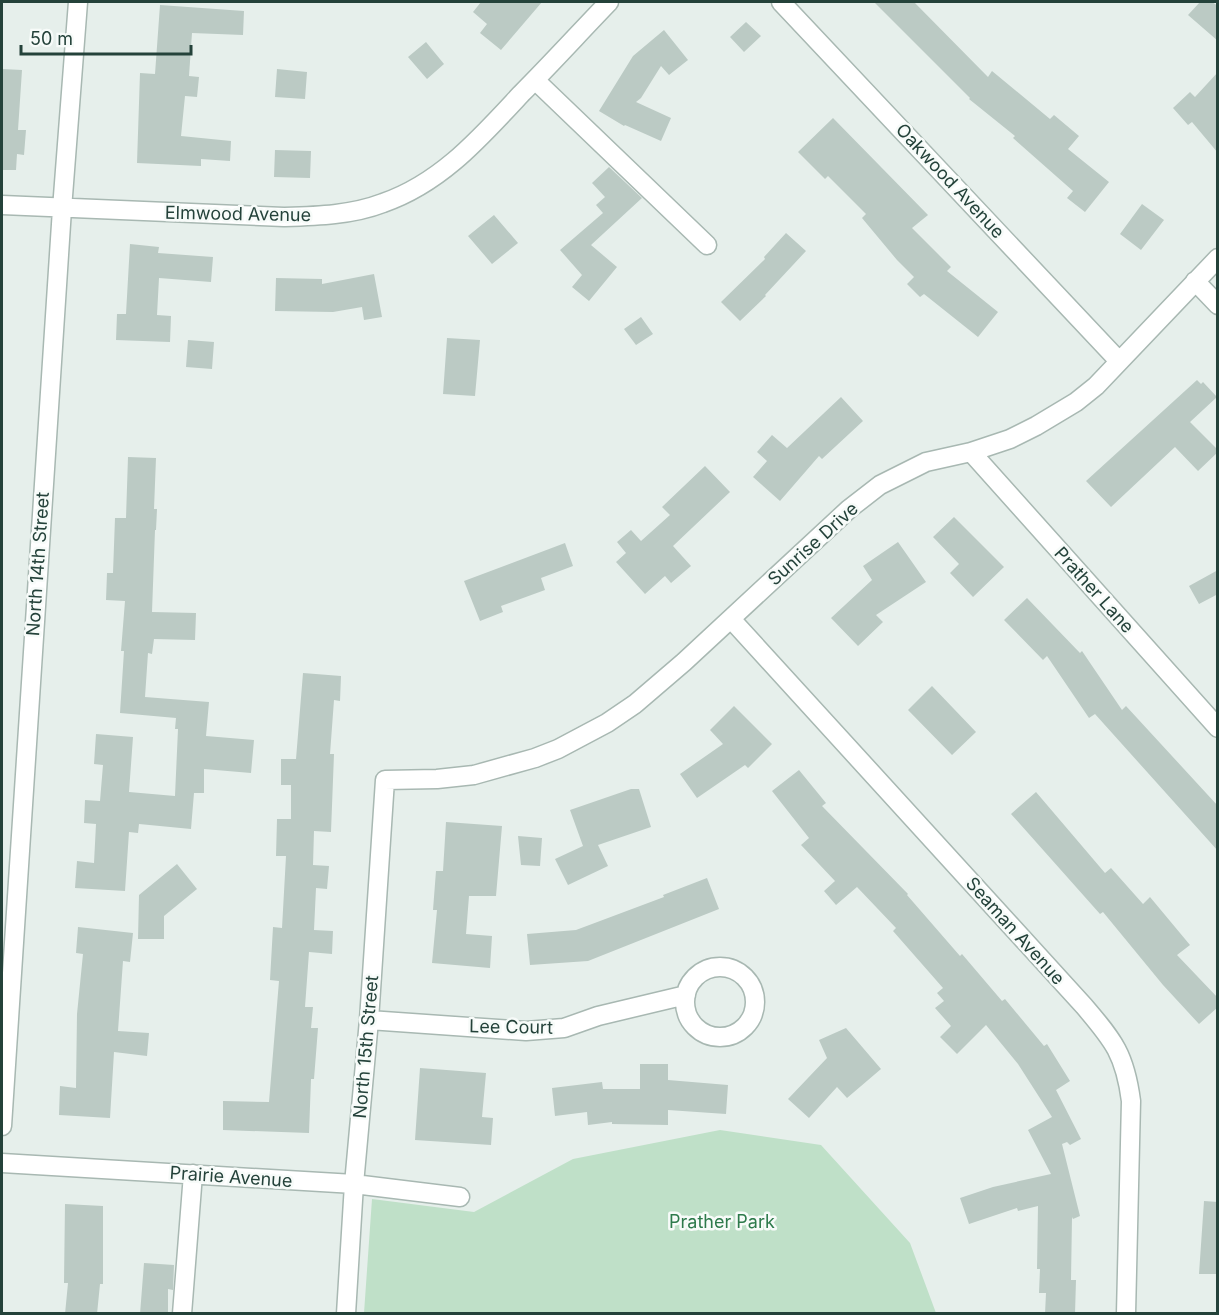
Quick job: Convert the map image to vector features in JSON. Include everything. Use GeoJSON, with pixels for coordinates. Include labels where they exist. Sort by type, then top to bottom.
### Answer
{"type":"FeatureCollection","features":[{"type":"Feature","properties":{"kind":"street","name":"North 14th Street"},"geometry":{"type":"LineString","coordinates":[[2,1126],[62,209],[78,2]]}},
{"type":"Feature","properties":{"kind":"street","name":"Elmwood Avenue"},"geometry":{"type":"LineString","coordinates":[[2,205],[284,218],[330,215],[382,204],[427,182],[449,167],[609,2]]}},
{"type":"Feature","properties":{"kind":"street","name":"Oakwood Avenue"},"geometry":{"type":"LineString","coordinates":[[780,2],[1119,361]]}},
{"type":"Feature","properties":{"kind":"street"},"geometry":{"type":"LineString","coordinates":[[535,80],[708,245]]}},
{"type":"Feature","properties":{"kind":"street","name":"Sunrise Drive"},"geometry":{"type":"LineString","coordinates":[[385,780],[437,779],[474,775],[535,758],[558,749],[607,723],[634,704],[731,619],[849,508],[880,484],[926,462],[971,452],[1010,439],[1076,402],[1096,386],[1218,258]]}},
{"type":"Feature","properties":{"kind":"street"},"geometry":{"type":"LineString","coordinates":[[1196,281],[1218,305]]}},
{"type":"Feature","properties":{"kind":"street","name":"Prather Lane"},"geometry":{"type":"LineString","coordinates":[[971,452],[1218,728]]}},
{"type":"Feature","properties":{"kind":"street","name":"Seaman Avenue"},"geometry":{"type":"LineString","coordinates":[[731,619],[1084,1006],[1106,1032],[1122,1057],[1131,1101],[1126,1314]]}},
{"type":"Feature","properties":{"kind":"street","name":"North 15th Street"},"geometry":{"type":"LineString","coordinates":[[346,1314],[385,780]]}},
{"type":"Feature","properties":{"kind":"street","name":"Lee Court"},"geometry":{"type":"LineString","coordinates":[[369,1020],[526,1031],[564,1028],[598,1016],[686,995]]}},
{"type":"Feature","properties":{"kind":"street","name":"Prairie Avenue"},"geometry":{"type":"LineString","coordinates":[[2,1163],[354,1184],[460,1197]]}},
{"type":"Feature","properties":{"kind":"street"},"geometry":{"type":"LineString","coordinates":[[182,1314],[193,1174]]}},
{"type":"Feature","properties":{"kind":"green space","name":"Prather Park"},"geometry":{"type":"Polygon","coordinates":[[[720,1130],[821,1145],[910,1243],[936,1313],[364,1313],[372,1199],[474,1212],[573,1159],[720,1130]]]}},
{"type":"Feature","properties":{"kind":"building"},"geometry":{"type":"Polygon","coordinates":[[[481,2],[542,2],[501,50],[480,33],[487,24],[473,12],[481,2]]]}},
{"type":"Feature","properties":{"kind":"building"},"geometry":{"type":"Polygon","coordinates":[[[874,2],[914,2],[988,77],[992,71],[1050,119],[1054,115],[1079,136],[1068,149],[1109,182],[1085,212],[1067,198],[1073,191],[1013,138],[1015,136],[969,99],[874,2]]]}},
{"type":"Feature","properties":{"kind":"building"},"geometry":{"type":"Polygon","coordinates":[[[1200,2],[1212,2],[1218,6],[1218,41],[1188,15],[1200,2]]]}},
{"type":"Feature","properties":{"kind":"building"},"geometry":{"type":"Polygon","coordinates":[[[160,5],[244,11],[243,35],[192,33],[189,76],[199,77],[197,97],[185,96],[181,136],[231,141],[230,161],[201,159],[201,166],[137,163],[140,73],[155,74],[160,5]]]}},
{"type":"Feature","properties":{"kind":"building"},"geometry":{"type":"Polygon","coordinates":[[[746,22],[761,36],[744,52],[730,37],[746,22]]]}},
{"type":"Feature","properties":{"kind":"building"},"geometry":{"type":"Polygon","coordinates":[[[664,30],[688,60],[669,75],[661,66],[641,98],[636,102],[671,118],[661,141],[624,126],[599,111],[633,56],[664,30]]]}},
{"type":"Feature","properties":{"kind":"building"},"geometry":{"type":"Polygon","coordinates":[[[426,42],[444,64],[427,79],[408,57],[426,42]]]}},
{"type":"Feature","properties":{"kind":"building"},"geometry":{"type":"Polygon","coordinates":[[[2,69],[22,70],[18,130],[26,130],[24,155],[17,154],[16,170],[2,170],[2,69]]]}},
{"type":"Feature","properties":{"kind":"building"},"geometry":{"type":"Polygon","coordinates":[[[277,69],[307,72],[305,99],[275,97],[277,69]]]}},
{"type":"Feature","properties":{"kind":"building"},"geometry":{"type":"Polygon","coordinates":[[[1218,72],[1218,153],[1192,122],[1188,125],[1173,108],[1190,92],[1195,97],[1218,72]]]}},
{"type":"Feature","properties":{"kind":"building"},"geometry":{"type":"Polygon","coordinates":[[[833,118],[928,215],[912,228],[951,267],[947,271],[998,312],[978,337],[924,294],[920,297],[907,284],[914,277],[862,218],[866,214],[828,176],[825,179],[798,152],[833,118]]]}},
{"type":"Feature","properties":{"kind":"building"},"geometry":{"type":"Polygon","coordinates":[[[275,150],[311,151],[310,178],[274,177],[275,150]]]}},
{"type":"Feature","properties":{"kind":"building"},"geometry":{"type":"Polygon","coordinates":[[[609,167],[642,198],[591,245],[617,267],[589,301],[572,287],[582,275],[560,250],[603,213],[596,205],[605,197],[592,183],[609,167]]]}},
{"type":"Feature","properties":{"kind":"building"},"geometry":{"type":"Polygon","coordinates":[[[1142,204],[1164,220],[1141,250],[1120,234],[1142,204]]]}},
{"type":"Feature","properties":{"kind":"building"},"geometry":{"type":"Polygon","coordinates":[[[494,215],[518,243],[492,264],[468,236],[494,215]]]}},
{"type":"Feature","properties":{"kind":"building"},"geometry":{"type":"Polygon","coordinates":[[[786,233],[806,251],[740,321],[721,302],[765,259],[764,257],[786,233]]]}},
{"type":"Feature","properties":{"kind":"building"},"geometry":{"type":"Polygon","coordinates":[[[130,244],[159,247],[158,253],[213,257],[211,282],[159,278],[157,315],[171,316],[170,342],[116,340],[117,314],[126,314],[130,244]]]}},
{"type":"Feature","properties":{"kind":"building"},"geometry":{"type":"Polygon","coordinates":[[[374,274],[382,317],[364,320],[362,307],[333,312],[275,311],[276,278],[322,279],[322,284],[374,274]]]}},
{"type":"Feature","properties":{"kind":"building"},"geometry":{"type":"Polygon","coordinates":[[[641,317],[653,334],[636,345],[624,329],[641,317]]]}},
{"type":"Feature","properties":{"kind":"building"},"geometry":{"type":"Polygon","coordinates":[[[447,338],[480,340],[475,396],[443,394],[447,338]]]}},
{"type":"Feature","properties":{"kind":"building"},"geometry":{"type":"Polygon","coordinates":[[[188,340],[214,342],[212,369],[186,367],[188,340]]]}},
{"type":"Feature","properties":{"kind":"building"},"geometry":{"type":"Polygon","coordinates":[[[1197,380],[1201,384],[1203,382],[1217,397],[1190,422],[1218,452],[1198,471],[1175,447],[1111,507],[1086,481],[1197,380]]]}},
{"type":"Feature","properties":{"kind":"building"},"geometry":{"type":"Polygon","coordinates":[[[841,397],[863,421],[822,459],[819,456],[780,501],[753,477],[767,461],[757,452],[772,435],[787,448],[841,397]]]}},
{"type":"Feature","properties":{"kind":"building"},"geometry":{"type":"Polygon","coordinates":[[[128,457],[156,458],[154,509],[157,509],[152,612],[196,613],[195,640],[154,639],[152,654],[148,653],[145,697],[209,702],[206,736],[254,740],[251,773],[204,769],[204,793],[194,793],[191,829],[139,824],[138,833],[129,832],[125,891],[75,888],[77,861],[94,863],[96,824],[84,823],[85,800],[100,801],[103,765],[94,764],[96,734],[133,737],[129,792],[175,796],[178,729],[175,729],[176,718],[120,713],[125,601],[106,600],[107,573],[113,573],[115,518],[126,518],[128,457]]]}},
{"type":"Feature","properties":{"kind":"building"},"geometry":{"type":"Polygon","coordinates":[[[705,466],[730,492],[673,546],[691,566],[671,583],[665,576],[645,594],[616,562],[626,553],[617,542],[631,530],[641,541],[670,515],[662,507],[705,466]]]}},
{"type":"Feature","properties":{"kind":"building"},"geometry":{"type":"Polygon","coordinates":[[[954,517],[1004,567],[973,597],[950,573],[959,564],[933,537],[954,517]]]}},
{"type":"Feature","properties":{"kind":"building"},"geometry":{"type":"Polygon","coordinates":[[[898,542],[926,582],[876,615],[883,622],[858,646],[831,618],[872,580],[863,566],[898,542]]]}},
{"type":"Feature","properties":{"kind":"building"},"geometry":{"type":"Polygon","coordinates":[[[565,543],[573,566],[541,578],[545,590],[501,606],[503,612],[480,621],[464,581],[565,543]]]}},
{"type":"Feature","properties":{"kind":"building"},"geometry":{"type":"Polygon","coordinates":[[[1218,570],[1218,594],[1199,604],[1189,586],[1218,570]]]}},
{"type":"Feature","properties":{"kind":"building"},"geometry":{"type":"Polygon","coordinates":[[[1027,598],[1080,653],[1082,651],[1122,710],[1126,706],[1218,806],[1218,851],[1095,714],[1089,718],[1047,656],[1043,660],[1004,620],[1027,598]]]}},
{"type":"Feature","properties":{"kind":"building"},"geometry":{"type":"Polygon","coordinates":[[[303,673],[341,676],[340,701],[334,700],[330,754],[334,754],[331,832],[314,831],[313,865],[329,866],[327,889],[316,888],[314,930],[333,931],[332,954],[309,952],[305,1007],[313,1007],[311,1028],[318,1028],[314,1079],[311,1079],[309,1133],[223,1130],[223,1101],[269,1102],[279,981],[270,980],[273,927],[282,928],[286,856],[276,856],[277,819],[291,819],[291,785],[281,785],[281,759],[296,759],[303,673]]]}},
{"type":"Feature","properties":{"kind":"building"},"geometry":{"type":"Polygon","coordinates":[[[932,686],[976,732],[952,755],[908,710],[932,686]]]}},
{"type":"Feature","properties":{"kind":"building"},"geometry":{"type":"Polygon","coordinates":[[[734,706],[772,744],[748,768],[745,765],[697,798],[680,774],[723,744],[710,730],[734,706]]]}},
{"type":"Feature","properties":{"kind":"building"},"geometry":{"type":"Polygon","coordinates":[[[799,770],[826,803],[822,806],[908,894],[960,956],[962,954],[1002,1001],[1005,999],[1044,1046],[1047,1044],[1070,1081],[1056,1090],[1081,1139],[1070,1145],[1067,1142],[1062,1144],[1080,1216],[1073,1219],[1072,1217],[1071,1280],[1076,1280],[1075,1314],[1045,1314],[1046,1293],[1039,1293],[1040,1269],[1037,1269],[1038,1206],[1018,1211],[1017,1208],[969,1224],[960,1198],[993,1187],[1051,1174],[1028,1130],[1052,1117],[1018,1064],[986,1025],[957,1054],[940,1037],[951,1026],[935,1008],[944,1001],[937,993],[943,988],[893,931],[896,928],[857,887],[836,905],[824,891],[835,881],[801,845],[809,838],[772,791],[799,770]]]}},
{"type":"Feature","properties":{"kind":"building"},"geometry":{"type":"Polygon","coordinates":[[[631,789],[639,789],[651,827],[598,845],[608,866],[568,885],[555,859],[583,846],[570,810],[631,789]]]}},
{"type":"Feature","properties":{"kind":"building"},"geometry":{"type":"Polygon","coordinates":[[[1036,792],[1105,873],[1111,868],[1143,904],[1150,897],[1190,945],[1177,955],[1218,998],[1218,1007],[1199,1024],[1163,985],[1103,912],[1100,914],[1011,814],[1036,792]]]}},
{"type":"Feature","properties":{"kind":"building"},"geometry":{"type":"Polygon","coordinates":[[[446,822],[502,826],[496,896],[469,896],[466,934],[492,936],[490,968],[432,963],[437,910],[433,910],[436,871],[443,871],[446,822]]]}},
{"type":"Feature","properties":{"kind":"building"},"geometry":{"type":"Polygon","coordinates":[[[518,836],[542,838],[540,866],[521,865],[518,836]]]}},
{"type":"Feature","properties":{"kind":"building"},"geometry":{"type":"Polygon","coordinates":[[[177,864],[197,889],[164,916],[164,939],[138,939],[139,895],[177,864]]]}},
{"type":"Feature","properties":{"kind":"building"},"geometry":{"type":"Polygon","coordinates":[[[707,878],[719,909],[588,961],[530,965],[527,934],[576,930],[707,878]]]}},
{"type":"Feature","properties":{"kind":"building"},"geometry":{"type":"Polygon","coordinates":[[[78,927],[133,933],[130,962],[123,961],[118,1031],[149,1033],[147,1056],[114,1052],[110,1118],[59,1115],[60,1086],[76,1088],[77,1014],[83,954],[76,953],[78,927]]]}},
{"type":"Feature","properties":{"kind":"building"},"geometry":{"type":"Polygon","coordinates":[[[846,1028],[881,1069],[847,1098],[837,1087],[809,1118],[788,1099],[827,1058],[819,1040],[846,1028]]]}},
{"type":"Feature","properties":{"kind":"building"},"geometry":{"type":"Polygon","coordinates":[[[640,1064],[668,1064],[668,1080],[728,1085],[726,1114],[668,1110],[668,1125],[612,1124],[612,1122],[588,1125],[587,1112],[555,1116],[552,1088],[602,1082],[603,1089],[640,1089],[640,1064]]]}},
{"type":"Feature","properties":{"kind":"building"},"geometry":{"type":"Polygon","coordinates":[[[420,1068],[486,1073],[482,1117],[493,1118],[491,1145],[415,1140],[420,1068]]]}},
{"type":"Feature","properties":{"kind":"building"},"geometry":{"type":"Polygon","coordinates":[[[1204,1201],[1218,1202],[1218,1274],[1199,1274],[1204,1201]]]}},
{"type":"Feature","properties":{"kind":"building"},"geometry":{"type":"Polygon","coordinates":[[[65,1204],[103,1206],[103,1284],[100,1284],[97,1314],[65,1314],[68,1283],[64,1283],[65,1204]]]}},
{"type":"Feature","properties":{"kind":"building"},"geometry":{"type":"Polygon","coordinates":[[[144,1263],[174,1265],[173,1290],[168,1289],[168,1314],[140,1314],[144,1263]]]}}]}
